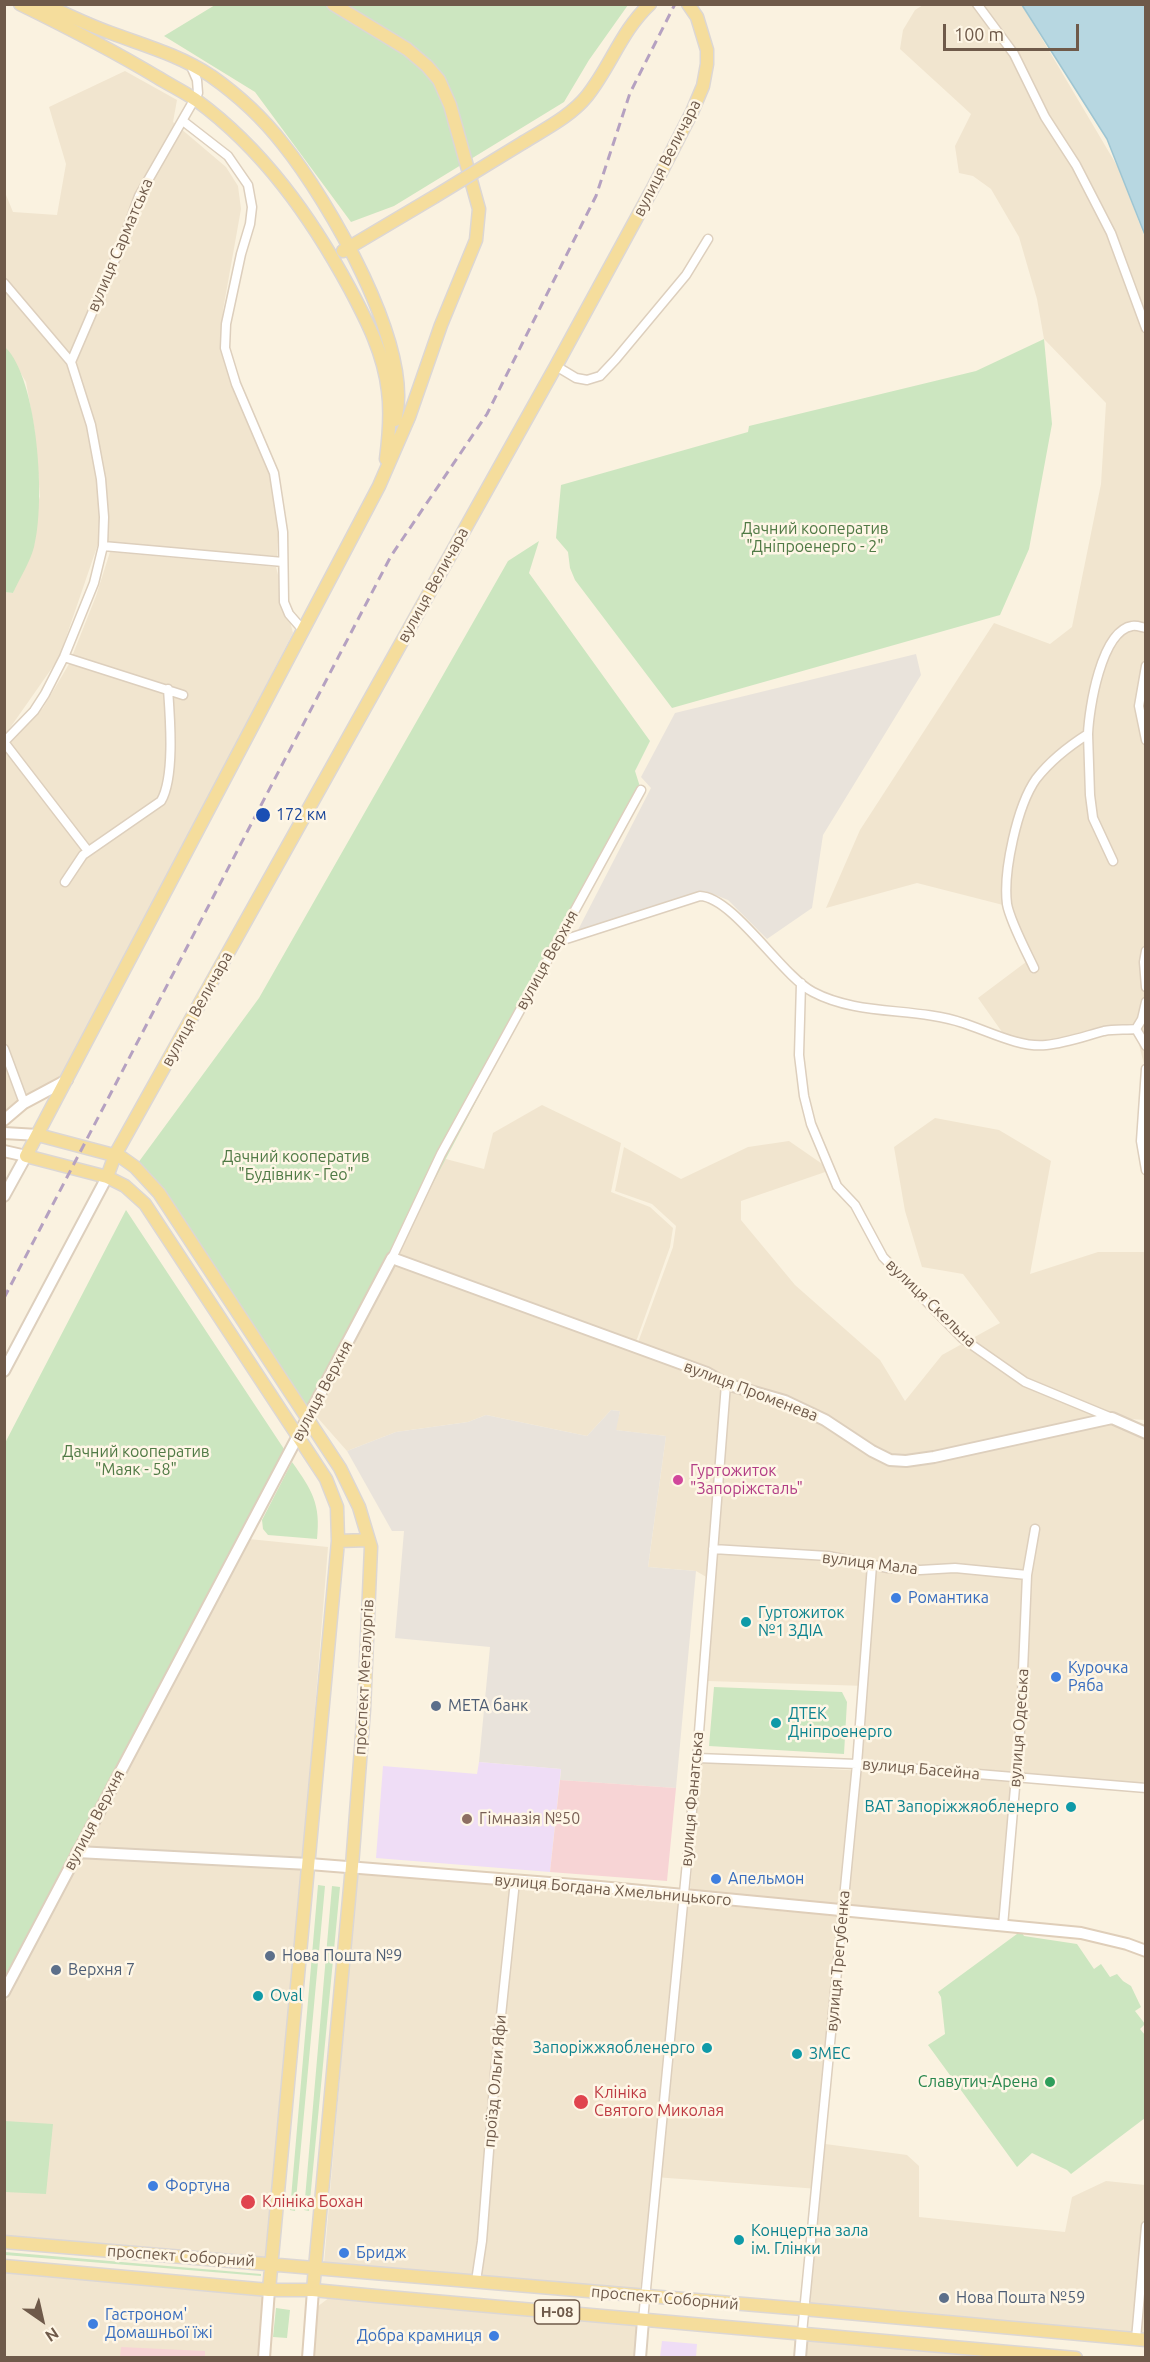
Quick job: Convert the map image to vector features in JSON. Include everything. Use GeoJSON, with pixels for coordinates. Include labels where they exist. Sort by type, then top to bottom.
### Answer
{"type":"FeatureCollection","features":[{"type":"Feature","properties":{"kind":"main road"},"geometry":{"type":"LineString","coordinates":[[20,4],[96,41],[195,100],[228,127],[267,166],[299,204],[330,252],[366,319],[377,346],[388,390],[387,447]]}},
{"type":"Feature","properties":{"kind":"main road"},"geometry":{"type":"LineString","coordinates":[[44,4],[83,22],[189,62],[231,91],[260,117],[285,146],[340,228],[368,286],[396,364],[398,411],[387,447],[379,486]]}},
{"type":"Feature","properties":{"kind":"main road"},"geometry":{"type":"LineString","coordinates":[[269,2290],[338,1541],[337,1507],[326,1479],[145,1204],[125,1186],[107,1177],[26,1156],[379,486],[409,417],[441,325],[476,240],[479,210],[450,105],[439,80],[428,66],[407,49],[333,4]]}},
{"type":"Feature","properties":{"kind":"main road"},"geometry":{"type":"LineString","coordinates":[[330,252],[350,248],[561,119],[586,97],[633,21],[650,4]]}},
{"type":"Feature","properties":{"kind":"main road","name":"вулиця Величара"},"geometry":{"type":"LineString","coordinates":[[107,1177],[115,1155],[556,366],[654,186],[703,86],[707,64],[706,50],[697,17],[688,4]]}},
{"type":"Feature","properties":{"kind":"main road","name":"проспект Металургів"},"geometry":{"type":"LineString","coordinates":[[38,1135],[115,1155],[135,1167],[159,1193],[340,1468],[358,1506],[371,1547],[364,1709],[352,1866],[313,2290]]}},
{"type":"Feature","properties":{"kind":"main road"},"geometry":{"type":"LineString","coordinates":[[338,1541],[369,1540]]}},
{"type":"Feature","properties":{"kind":"main road","name":"проспект Соборний"},"geometry":{"type":"LineString","coordinates":[[4,2242],[272,2263],[1141,2340]]}},
{"type":"Feature","properties":{"kind":"main road","name":"проспект Соборний"},"geometry":{"type":"LineString","coordinates":[[4,2266],[269,2290],[313,2290],[1076,2358]]}},
{"type":"Feature","properties":{"kind":"street"},"geometry":{"type":"LineString","coordinates":[[976,4],[1014,54],[1045,117],[1076,165],[1111,233],[1146,328]]}},
{"type":"Feature","properties":{"kind":"street"},"geometry":{"type":"LineString","coordinates":[[189,62],[198,88],[195,100]]}},
{"type":"Feature","properties":{"kind":"street","name":"вулиця Сарматська"},"geometry":{"type":"LineString","coordinates":[[71,362],[123,241],[139,196],[149,175],[195,100]]}},
{"type":"Feature","properties":{"kind":"street"},"geometry":{"type":"LineString","coordinates":[[183,121],[228,156],[248,185],[252,207],[250,224],[226,324],[225,348],[236,384],[274,473],[283,532],[284,602],[289,614],[303,630]]}},
{"type":"Feature","properties":{"kind":"street"},"geometry":{"type":"LineString","coordinates":[[556,366],[576,378],[587,380],[600,375],[686,275],[708,239]]}},
{"type":"Feature","properties":{"kind":"street"},"geometry":{"type":"LineString","coordinates":[[4,283],[71,362],[91,425],[104,517],[103,546],[94,583],[64,657],[34,711],[4,742],[88,851]]}},
{"type":"Feature","properties":{"kind":"street"},"geometry":{"type":"LineString","coordinates":[[103,546],[283,562]]}},
{"type":"Feature","properties":{"kind":"street"},"geometry":{"type":"LineString","coordinates":[[1113,861],[1093,818],[1088,734],[1102,658],[1126,628],[1131,626],[1146,628]]}},
{"type":"Feature","properties":{"kind":"street"},"geometry":{"type":"LineString","coordinates":[[64,657],[183,695]]}},
{"type":"Feature","properties":{"kind":"street"},"geometry":{"type":"LineString","coordinates":[[1146,666],[1139,706],[1146,740]]}},
{"type":"Feature","properties":{"kind":"street"},"geometry":{"type":"LineString","coordinates":[[65,882],[75,865],[88,851],[161,801],[167,790],[171,720],[168,689]]}},
{"type":"Feature","properties":{"kind":"street"},"geometry":{"type":"LineString","coordinates":[[1034,968],[1008,906],[1006,880],[1008,859],[1025,800],[1036,780],[1069,746],[1088,734]]}},
{"type":"Feature","properties":{"kind":"street","name":"вулиця Верхня"},"geometry":{"type":"LineString","coordinates":[[4,1992],[299,1437],[392,1258],[441,1154],[641,790]]}},
{"type":"Feature","properties":{"kind":"street"},"geometry":{"type":"LineString","coordinates":[[557,942],[706,896],[725,908],[809,991],[832,1002],[930,1015],[961,1022],[1007,1040],[1045,1045],[1107,1031],[1136,1029]]}},
{"type":"Feature","properties":{"kind":"street"},"geometry":{"type":"LineString","coordinates":[[1146,951],[1144,962],[1146,987]]}},
{"type":"Feature","properties":{"kind":"street","name":"вулиця Скельна"},"geometry":{"type":"LineString","coordinates":[[801,983],[799,1055],[804,1096],[811,1124],[837,1186],[855,1205],[883,1257],[962,1338],[1025,1382],[1146,1433]]}},
{"type":"Feature","properties":{"kind":"street"},"geometry":{"type":"LineString","coordinates":[[1136,1029],[1142,1019],[1146,1002]]}},
{"type":"Feature","properties":{"kind":"street"},"geometry":{"type":"LineString","coordinates":[[1136,1029],[1146,1046]]}},
{"type":"Feature","properties":{"kind":"street"},"geometry":{"type":"LineString","coordinates":[[4,1050],[24,1103]]}},
{"type":"Feature","properties":{"kind":"street"},"geometry":{"type":"LineString","coordinates":[[1146,1069],[1141,1141],[1146,1170]]}},
{"type":"Feature","properties":{"kind":"street"},"geometry":{"type":"LineString","coordinates":[[4,1120],[24,1103],[67,1080]]}},
{"type":"Feature","properties":{"kind":"street"},"geometry":{"type":"LineString","coordinates":[[4,1133],[38,1135]]}},
{"type":"Feature","properties":{"kind":"street"},"geometry":{"type":"LineString","coordinates":[[4,1151],[26,1156],[4,1196]]}},
{"type":"Feature","properties":{"kind":"street"},"geometry":{"type":"LineString","coordinates":[[4,1371],[107,1177]]}},
{"type":"Feature","properties":{"kind":"street","name":"вулиця Променева"},"geometry":{"type":"LineString","coordinates":[[392,1258],[707,1373],[726,1384],[785,1401],[825,1420],[890,1460],[934,1457],[1112,1418]]}},
{"type":"Feature","properties":{"kind":"street","name":"вулиця Фанатська"},"geometry":{"type":"LineString","coordinates":[[640,2358],[697,1758],[726,1384]]}},
{"type":"Feature","properties":{"kind":"street","name":"вулиця Одеська"},"geometry":{"type":"LineString","coordinates":[[1003,1926],[1021,1718],[1026,1575],[1035,1529]]}},
{"type":"Feature","properties":{"kind":"street","name":"вулиця Мала"},"geometry":{"type":"LineString","coordinates":[[713,1549],[828,1556],[920,1570],[955,1568],[1026,1575]]}},
{"type":"Feature","properties":{"kind":"street","name":"вулиця Трегубенка"},"geometry":{"type":"LineString","coordinates":[[800,2358],[857,1764],[872,1564]]}},
{"type":"Feature","properties":{"kind":"street","name":"вулиця Басейна"},"geometry":{"type":"LineString","coordinates":[[697,1758],[857,1764],[1146,1788]]}},
{"type":"Feature","properties":{"kind":"street","name":"вулиця Богдана Хмельницького"},"geometry":{"type":"LineString","coordinates":[[77,1852],[352,1866],[683,1896],[1081,1933],[1146,1951]]}},
{"type":"Feature","properties":{"kind":"street","name":"проїзд Ольги Яфи"},"geometry":{"type":"LineString","coordinates":[[476,2281],[482,2241],[495,2073],[514,1881]]}},
{"type":"Feature","properties":{"kind":"street"},"geometry":{"type":"LineString","coordinates":[[1141,2340],[1146,2226]]}},
{"type":"Feature","properties":{"kind":"street"},"geometry":{"type":"LineString","coordinates":[[264,2358],[269,2290]]}},
{"type":"Feature","properties":{"kind":"street","name":"проспект Металургів"},"geometry":{"type":"LineString","coordinates":[[308,2358],[313,2290]]}},
{"type":"Feature","properties":{"kind":"shaded area"},"geometry":{"type":"Polygon","coordinates":[[[923,5],[1022,5],[1119,169],[1145,238],[1145,1068],[1135,1029],[1045,1045],[1007,1039],[978,998],[1030,959],[1007,906],[917,883],[826,908],[860,830],[994,623],[1050,644],[1072,627],[1101,484],[1106,403],[1044,339],[1037,299],[1019,237],[991,189],[973,176],[959,173],[955,146],[971,114],[900,49],[903,30],[915,10],[923,5]]]}},
{"type":"Feature","properties":{"kind":"shaded area"},"geometry":{"type":"Polygon","coordinates":[[[125,71],[177,100],[173,122],[226,167],[238,186],[241,209],[223,310],[221,347],[234,389],[271,476],[278,534],[277,556],[98,544],[59,658],[5,735],[5,592],[13,593],[40,496],[34,427],[26,382],[5,347],[4,190],[13,212],[57,215],[66,164],[49,107],[125,71]]]}},
{"type":"Feature","properties":{"kind":"shaded area"},"geometry":{"type":"Polygon","coordinates":[[[110,552],[276,567],[293,633],[64,1075],[5,1114],[5,748],[43,708],[69,664],[96,596],[110,552]]]}},
{"type":"Feature","properties":{"kind":"shaded area"},"geometry":{"type":"Polygon","coordinates":[[[916,654],[921,675],[823,835],[812,908],[767,939],[728,900],[705,891],[578,930],[651,788],[641,777],[675,713],[916,654]]]}},
{"type":"Feature","properties":{"kind":"shaded area"},"geometry":{"type":"Polygon","coordinates":[[[542,1105],[621,1143],[611,1192],[650,1207],[673,1228],[670,1247],[633,1350],[636,1348],[673,1247],[676,1226],[652,1204],[615,1191],[624,1147],[681,1179],[748,1147],[789,1141],[831,1170],[741,1201],[741,1220],[795,1285],[880,1360],[905,1401],[942,1355],[1000,1323],[963,1274],[922,1267],[905,1211],[894,1147],[935,1118],[999,1130],[1051,1161],[1030,1274],[1098,1252],[1145,1252],[1145,1420],[1112,1418],[906,1461],[880,1455],[824,1420],[726,1384],[731,1389],[824,1423],[889,1465],[1113,1422],[1145,1438],[1145,1784],[861,1761],[866,1686],[708,1681],[715,1582],[696,1571],[648,1567],[666,1436],[615,1430],[620,1411],[611,1410],[587,1436],[486,1415],[468,1422],[396,1432],[347,1451],[317,1417],[442,1158],[484,1169],[493,1133],[542,1105]]]}},
{"type":"Feature","properties":{"kind":"shaded area"},"geometry":{"type":"Polygon","coordinates":[[[611,1410],[620,1411],[616,1430],[666,1436],[648,1567],[696,1571],[676,1788],[560,1780],[561,1769],[479,1762],[490,1647],[395,1638],[404,1531],[392,1531],[347,1451],[396,1432],[468,1422],[486,1415],[587,1436],[611,1410]]]}},
{"type":"Feature","properties":{"kind":"shaded area"},"geometry":{"type":"Polygon","coordinates":[[[249,1539],[328,1547],[303,1858],[84,1849],[249,1539]]]}},
{"type":"Feature","properties":{"kind":"shaded area","name":"Гімназія №50"},"geometry":{"type":"Polygon","coordinates":[[[479,1762],[561,1769],[550,1872],[376,1858],[383,1766],[477,1774],[479,1762]]]}},
{"type":"Feature","properties":{"kind":"shaded area"},"geometry":{"type":"Polygon","coordinates":[[[701,1762],[1012,1779],[1000,1922],[690,1891],[701,1762]]]}},
{"type":"Feature","properties":{"kind":"shaded area"},"geometry":{"type":"Polygon","coordinates":[[[560,1780],[676,1788],[667,1881],[550,1872],[560,1780]]]}},
{"type":"Feature","properties":{"kind":"shaded area"},"geometry":{"type":"Polygon","coordinates":[[[82,1857],[301,1869],[269,2259],[5,2237],[4,2005],[82,1857]]]}},
{"type":"Feature","properties":{"kind":"shaded area"},"geometry":{"type":"Polygon","coordinates":[[[357,1873],[837,1916],[818,2143],[907,2155],[919,2166],[919,2217],[1065,2232],[1072,2197],[1106,2181],[1145,2185],[1145,2335],[810,2304],[819,2189],[654,2177],[640,2291],[324,2264],[357,1873]]]}},
{"type":"Feature","properties":{"kind":"shaded area"},"geometry":{"type":"Polygon","coordinates":[[[4,2270],[264,2292],[259,2357],[5,2357],[4,2270]]]}},
{"type":"Feature","properties":{"kind":"shaded area"},"geometry":{"type":"Polygon","coordinates":[[[330,2297],[640,2325],[637,2357],[313,2358],[317,2307],[330,2297]]]}},
{"type":"Feature","properties":{"kind":"shaded area"},"geometry":{"type":"Polygon","coordinates":[[[805,2337],[1014,2358],[803,2358],[805,2337]]]}},
{"type":"Feature","properties":{"kind":"shaded area"},"geometry":{"type":"Polygon","coordinates":[[[662,2341],[697,2344],[696,2357],[660,2357],[662,2341]]]}},
{"type":"Feature","properties":{"kind":"shaded area"},"geometry":{"type":"Polygon","coordinates":[[[121,2347],[205,2351],[205,2357],[120,2357],[121,2347]]]}},
{"type":"Feature","properties":{"kind":"green space"},"geometry":{"type":"Polygon","coordinates":[[[215,5],[628,5],[589,60],[564,102],[394,206],[351,222],[255,92],[164,36],[215,5]]]}},
{"type":"Feature","properties":{"kind":"green space","name":"Дачний кооператив \"Дніпроенерго - 2\""},"geometry":{"type":"Polygon","coordinates":[[[1044,339],[1052,424],[1029,549],[1000,615],[672,708],[575,580],[570,568],[568,552],[556,538],[561,485],[748,432],[749,426],[976,371],[1044,339]]]}},
{"type":"Feature","properties":{"kind":"green space"},"geometry":{"type":"Polygon","coordinates":[[[5,347],[16,363],[25,385],[32,412],[39,473],[38,527],[34,547],[13,593],[4,592],[5,347]]]}},
{"type":"Feature","properties":{"kind":"green space","name":"Дачний кооператив \"Будівник - Гео\""},"geometry":{"type":"Polygon","coordinates":[[[539,541],[529,573],[650,741],[635,771],[641,790],[308,1419],[135,1167],[259,998],[508,561],[539,541]]]}},
{"type":"Feature","properties":{"kind":"green space","name":"Дачний кооператив \"Маяк - 58\""},"geometry":{"type":"Polygon","coordinates":[[[126,1210],[284,1449],[5,1978],[5,1443],[126,1210]]]}},
{"type":"Feature","properties":{"kind":"green space"},"geometry":{"type":"Polygon","coordinates":[[[292,1462],[310,1489],[316,1507],[317,1539],[268,1535],[263,1529],[262,1520],[292,1462]]]}},
{"type":"Feature","properties":{"kind":"green space"},"geometry":{"type":"Polygon","coordinates":[[[714,1687],[842,1692],[847,1702],[844,1754],[709,1746],[714,1687]]]}},
{"type":"Feature","properties":{"kind":"green space"},"geometry":{"type":"Polygon","coordinates":[[[318,1885],[325,1886],[295,2211],[290,2210],[318,1885]]]}},
{"type":"Feature","properties":{"kind":"green space"},"geometry":{"type":"Polygon","coordinates":[[[332,1886],[340,1887],[309,2211],[304,2210],[332,1886]]]}},
{"type":"Feature","properties":{"kind":"green space","name":"Славутич-Арена"},"geometry":{"type":"Polygon","coordinates":[[[1021,1931],[1024,1936],[1077,1944],[1094,1969],[1101,1964],[1110,1977],[1117,1974],[1131,1986],[1141,2007],[1135,2011],[1145,2024],[1140,2029],[1145,2035],[1145,2118],[1071,2174],[1032,2153],[1017,2167],[928,2045],[945,2034],[941,1997],[938,1992],[1021,1931]]]}},
{"type":"Feature","properties":{"kind":"green space"},"geometry":{"type":"Polygon","coordinates":[[[5,2121],[53,2124],[46,2194],[5,2192],[5,2121]]]}},
{"type":"Feature","properties":{"kind":"green space"},"geometry":{"type":"Polygon","coordinates":[[[5,2252],[261,2274],[261,2276],[5,2255],[5,2252]]]}},
{"type":"Feature","properties":{"kind":"green space"},"geometry":{"type":"Polygon","coordinates":[[[276,2308],[290,2310],[287,2338],[273,2337],[276,2308]]]}},
{"type":"Feature","properties":{"kind":"water"},"geometry":{"type":"Polygon","coordinates":[[[1022,5],[1145,5],[1145,235],[1107,139],[1022,5]]]}},
{"type":"Feature","properties":{"kind":"railway"},"geometry":{"type":"LineString","coordinates":[[4,1298],[391,556],[487,414],[596,196],[630,93],[675,4]]}},
{"type":"Feature","properties":{"kind":"place","name":"172 км"},"geometry":{"type":"Point","coordinates":[263,815]}},
{"type":"Feature","properties":{"kind":"place","name":"Гуртожиток \"Запоріжсталь\""},"geometry":{"type":"Point","coordinates":[678,1480]}},
{"type":"Feature","properties":{"kind":"place","name":"Романтика"},"geometry":{"type":"Point","coordinates":[896,1598]}},
{"type":"Feature","properties":{"kind":"place","name":"Гуртожиток №1 ЗДІА"},"geometry":{"type":"Point","coordinates":[746,1622]}},
{"type":"Feature","properties":{"kind":"place","name":"Курочка Ряба"},"geometry":{"type":"Point","coordinates":[1056,1677]}},
{"type":"Feature","properties":{"kind":"place","name":"МЕТА банк"},"geometry":{"type":"Point","coordinates":[436,1706]}},
{"type":"Feature","properties":{"kind":"place","name":"ДТЕК Дніпроенерго"},"geometry":{"type":"Point","coordinates":[776,1723]}},
{"type":"Feature","properties":{"kind":"place","name":"ВАТ Запоріжжяобленерго"},"geometry":{"type":"Point","coordinates":[1071,1807]}},
{"type":"Feature","properties":{"kind":"place","name":"Гімназія №50"},"geometry":{"type":"Point","coordinates":[467,1819]}},
{"type":"Feature","properties":{"kind":"place","name":"Апельмон"},"geometry":{"type":"Point","coordinates":[716,1879]}},
{"type":"Feature","properties":{"kind":"place","name":"Нова Пошта №9"},"geometry":{"type":"Point","coordinates":[270,1956]}},
{"type":"Feature","properties":{"kind":"place","name":"Верхня 7"},"geometry":{"type":"Point","coordinates":[56,1970]}},
{"type":"Feature","properties":{"kind":"place","name":"Oval"},"geometry":{"type":"Point","coordinates":[258,1996]}},
{"type":"Feature","properties":{"kind":"place","name":"Запоріжжяобленерго"},"geometry":{"type":"Point","coordinates":[707,2048]}},
{"type":"Feature","properties":{"kind":"place","name":"ЗМЕС"},"geometry":{"type":"Point","coordinates":[797,2054]}},
{"type":"Feature","properties":{"kind":"place","name":"Славутич-Арена"},"geometry":{"type":"Point","coordinates":[1050,2082]}},
{"type":"Feature","properties":{"kind":"place","name":"Клініка Святого Миколая"},"geometry":{"type":"Point","coordinates":[581,2102]}},
{"type":"Feature","properties":{"kind":"place","name":"Фортуна"},"geometry":{"type":"Point","coordinates":[153,2186]}},
{"type":"Feature","properties":{"kind":"place","name":"Клініка Бохан"},"geometry":{"type":"Point","coordinates":[248,2202]}},
{"type":"Feature","properties":{"kind":"place","name":"Концертна зала ім. Глінки"},"geometry":{"type":"Point","coordinates":[739,2240]}},
{"type":"Feature","properties":{"kind":"place","name":"Бридж"},"geometry":{"type":"Point","coordinates":[344,2253]}},
{"type":"Feature","properties":{"kind":"place","name":"Нова Пошта №59"},"geometry":{"type":"Point","coordinates":[944,2298]}},
{"type":"Feature","properties":{"kind":"place","name":"Гастроном' Домашньої їжі"},"geometry":{"type":"Point","coordinates":[93,2324]}},
{"type":"Feature","properties":{"kind":"place","name":"Добра крамниця"},"geometry":{"type":"Point","coordinates":[494,2336]}}]}
